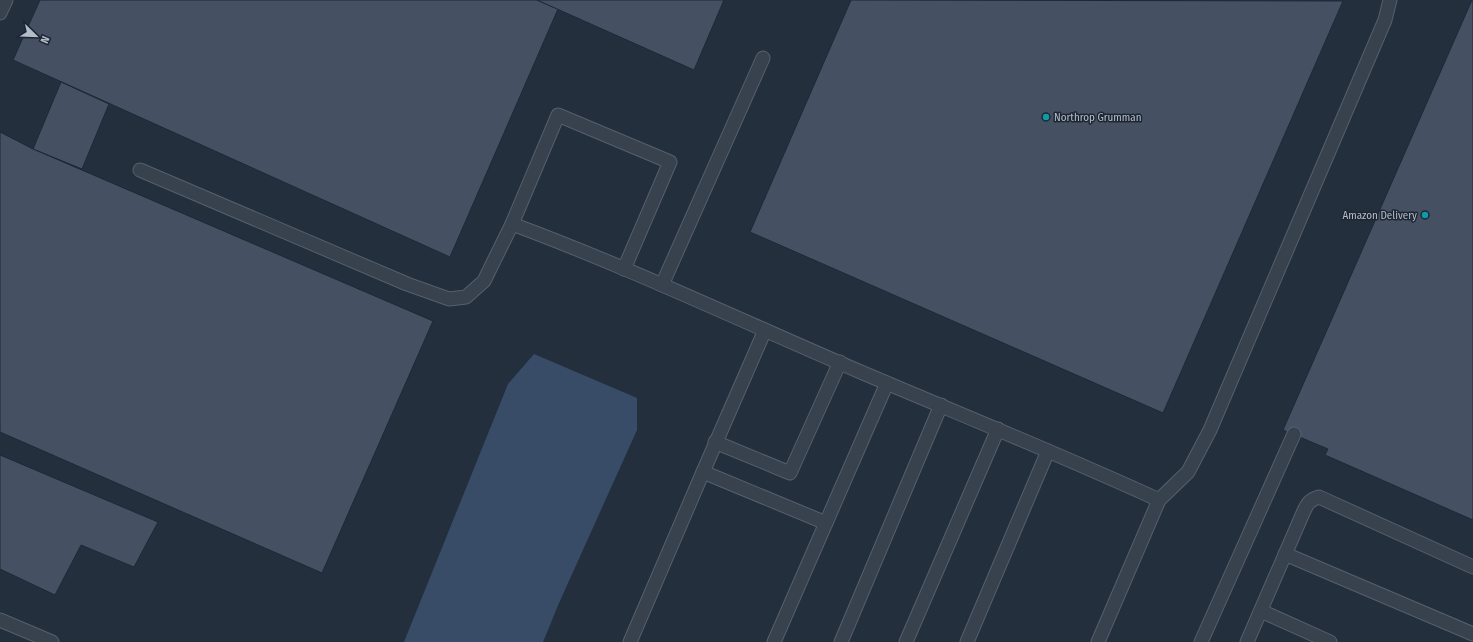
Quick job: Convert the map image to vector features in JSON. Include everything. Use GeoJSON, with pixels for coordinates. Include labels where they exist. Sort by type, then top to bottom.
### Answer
{"type":"FeatureCollection","features":[{"type":"Feature","properties":{"kind":"lane"},"geometry":{"type":"LineString","coordinates":[[0,13],[6,0]]}},
{"type":"Feature","properties":{"kind":"lane"},"geometry":{"type":"LineString","coordinates":[[1098,642],[1159,500],[1188,472],[1210,430],[1385,20],[1390,0]]}},
{"type":"Feature","properties":{"kind":"lane"},"geometry":{"type":"LineString","coordinates":[[662,285],[763,58]]}},
{"type":"Feature","properties":{"kind":"lane"},"geometry":{"type":"LineString","coordinates":[[140,170],[407,284],[449,299],[466,296],[484,282],[512,224],[558,115],[670,162],[624,269]]}},
{"type":"Feature","properties":{"kind":"lane"},"geometry":{"type":"LineString","coordinates":[[512,224],[567,244],[887,383],[1048,450],[1159,500]]}},
{"type":"Feature","properties":{"kind":"lane"},"geometry":{"type":"LineString","coordinates":[[630,642],[715,442],[765,330]]}},
{"type":"Feature","properties":{"kind":"lane"},"geometry":{"type":"LineString","coordinates":[[715,442],[790,474],[840,362]]}},
{"type":"Feature","properties":{"kind":"lane"},"geometry":{"type":"LineString","coordinates":[[774,642],[887,383]]}},
{"type":"Feature","properties":{"kind":"lane"},"geometry":{"type":"LineString","coordinates":[[841,642],[941,405]]}},
{"type":"Feature","properties":{"kind":"lane"},"geometry":{"type":"LineString","coordinates":[[906,642],[998,429]]}},
{"type":"Feature","properties":{"kind":"lane"},"geometry":{"type":"LineString","coordinates":[[1201,642],[1294,434]]}},
{"type":"Feature","properties":{"kind":"lane"},"geometry":{"type":"LineString","coordinates":[[967,642],[1048,450]]}},
{"type":"Feature","properties":{"kind":"lane"},"geometry":{"type":"LineString","coordinates":[[703,472],[826,523]]}},
{"type":"Feature","properties":{"kind":"lane"},"geometry":{"type":"LineString","coordinates":[[1247,642],[1308,502],[1312,499],[1319,497],[1473,568]]}},
{"type":"Feature","properties":{"kind":"lane"},"geometry":{"type":"LineString","coordinates":[[1285,554],[1473,634]]}},
{"type":"Feature","properties":{"kind":"lane"},"geometry":{"type":"LineString","coordinates":[[1261,611],[1330,642]]}},
{"type":"Feature","properties":{"kind":"lane"},"geometry":{"type":"LineString","coordinates":[[0,620],[52,642]]}},
{"type":"Feature","properties":{"kind":"water"},"geometry":{"type":"Polygon","coordinates":[[[534,354],[637,398],[637,430],[543,642],[404,642],[508,384],[534,354]]]}},
{"type":"Feature","properties":{"kind":"building"},"geometry":{"type":"Polygon","coordinates":[[[40,0],[537,0],[558,9],[450,257],[13,60],[40,0]]]}},
{"type":"Feature","properties":{"kind":"building"},"geometry":{"type":"Polygon","coordinates":[[[537,0],[724,0],[694,70],[537,0]]]}},
{"type":"Feature","properties":{"kind":"building","name":"Northrop Grumman"},"geometry":{"type":"Polygon","coordinates":[[[851,0],[1343,1],[1163,413],[750,232],[851,0]]]}},
{"type":"Feature","properties":{"kind":"building","name":"Amazon Delivery"},"geometry":{"type":"Polygon","coordinates":[[[1472,0],[1473,520],[1325,455],[1328,449],[1283,430],[1472,0]]]}},
{"type":"Feature","properties":{"kind":"building"},"geometry":{"type":"Polygon","coordinates":[[[61,82],[109,104],[82,169],[33,149],[61,82]]]}},
{"type":"Feature","properties":{"kind":"building"},"geometry":{"type":"Polygon","coordinates":[[[0,132],[33,149],[433,321],[322,573],[0,432],[0,132]]]}},
{"type":"Feature","properties":{"kind":"building"},"geometry":{"type":"Polygon","coordinates":[[[0,455],[158,522],[134,567],[81,545],[55,595],[0,569],[0,455]]]}},
{"type":"Feature","properties":{"kind":"place","name":"Northrop Grumman"},"geometry":{"type":"Point","coordinates":[1046,117]}},
{"type":"Feature","properties":{"kind":"place","name":"Amazon Delivery"},"geometry":{"type":"Point","coordinates":[1425,215]}}]}
